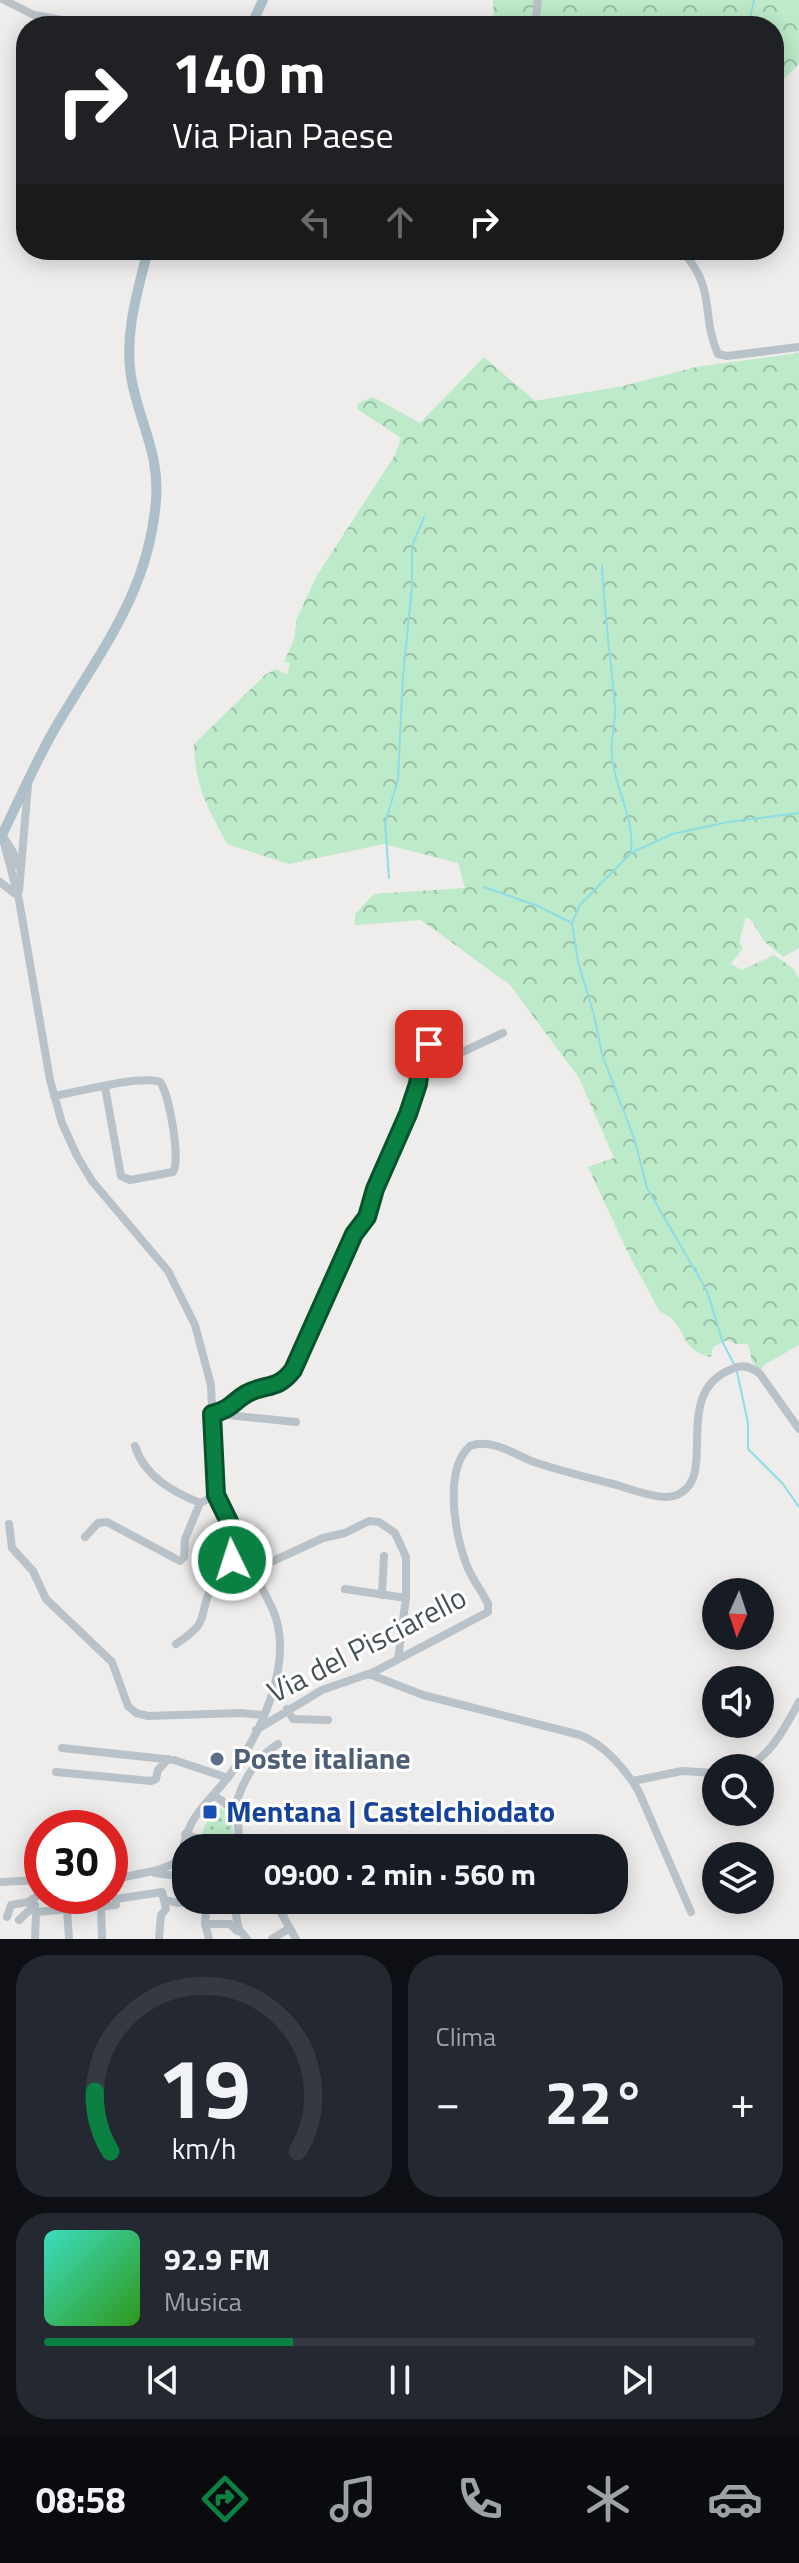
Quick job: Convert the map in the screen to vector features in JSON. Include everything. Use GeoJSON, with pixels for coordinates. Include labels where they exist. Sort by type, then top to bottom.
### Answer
{"type":"FeatureCollection","features":[{"type":"Feature","properties":{"kind":"main road"},"geometry":{"type":"LineString","coordinates":[[1,837],[59,722],[127,610],[151,540],[157,496],[156,460],[132,383],[129,360],[134,308],[146,260]]}},
{"type":"Feature","properties":{"kind":"street"},"geometry":{"type":"LineString","coordinates":[[4,0],[40,16]]}},
{"type":"Feature","properties":{"kind":"street"},"geometry":{"type":"LineString","coordinates":[[690,260],[703,282],[718,354],[727,356],[799,347]]}},
{"type":"Feature","properties":{"kind":"street"},"geometry":{"type":"LineString","coordinates":[[19,900],[29,778]]}},
{"type":"Feature","properties":{"kind":"street"},"geometry":{"type":"LineString","coordinates":[[1,837],[14,854],[20,877]]}},
{"type":"Feature","properties":{"kind":"street"},"geometry":{"type":"LineString","coordinates":[[1,837],[19,900],[54,1096],[67,1135],[89,1175],[160,1259],[183,1299],[205,1356],[211,1390],[216,1495],[275,1614],[282,1642],[278,1677],[256,1730],[228,1778],[194,1817],[185,1834]]}},
{"type":"Feature","properties":{"kind":"street"},"geometry":{"type":"LineString","coordinates":[[0,882],[9,886],[19,900]]}},
{"type":"Feature","properties":{"kind":"street"},"geometry":{"type":"LineString","coordinates":[[212,1414],[231,1408],[251,1391],[277,1385],[293,1370],[354,1234],[368,1215],[375,1189],[411,1108],[426,1048],[435,1043],[460,1053],[503,1033]]}},
{"type":"Feature","properties":{"kind":"street"},"geometry":{"type":"LineString","coordinates":[[54,1096],[105,1087],[151,1079],[163,1084],[177,1161],[173,1172],[130,1180],[121,1176],[105,1087]]}},
{"type":"Feature","properties":{"kind":"street","name":"Via del Pisciarello"},"geometry":{"type":"LineString","coordinates":[[256,1730],[287,1709],[334,1685],[369,1674],[484,1615],[488,1610],[466,1563],[454,1498],[457,1466],[468,1447],[476,1443],[487,1444],[543,1465],[650,1494],[663,1497],[677,1495],[688,1487],[694,1475],[696,1426],[702,1399],[714,1380],[734,1368],[749,1367],[758,1372],[799,1429]]}},
{"type":"Feature","properties":{"kind":"street"},"geometry":{"type":"LineString","coordinates":[[212,1414],[296,1422]]}},
{"type":"Feature","properties":{"kind":"street"},"geometry":{"type":"LineString","coordinates":[[135,1446],[140,1461],[167,1487],[200,1503]]}},
{"type":"Feature","properties":{"kind":"street"},"geometry":{"type":"LineString","coordinates":[[85,1537],[98,1523],[107,1522],[180,1561],[184,1557],[186,1536],[200,1503],[216,1495]]}},
{"type":"Feature","properties":{"kind":"street"},"geometry":{"type":"LineString","coordinates":[[253,1570],[320,1539],[345,1533],[369,1521],[377,1521],[395,1533],[404,1549],[406,1598],[398,1659]]}},
{"type":"Feature","properties":{"kind":"street"},"geometry":{"type":"LineString","coordinates":[[9,1524],[14,1551],[31,1569],[48,1601],[114,1664],[133,1712],[148,1716],[262,1715]]}},
{"type":"Feature","properties":{"kind":"street"},"geometry":{"type":"LineString","coordinates":[[176,1644],[199,1626],[212,1586],[230,1563],[239,1542]]}},
{"type":"Feature","properties":{"kind":"street"},"geometry":{"type":"LineString","coordinates":[[382,1595],[384,1556]]}},
{"type":"Feature","properties":{"kind":"street"},"geometry":{"type":"LineString","coordinates":[[345,1589],[406,1598]]}},
{"type":"Feature","properties":{"kind":"street"},"geometry":{"type":"LineString","coordinates":[[369,1674],[423,1695],[587,1737],[599,1745],[633,1781],[691,1912]]}},
{"type":"Feature","properties":{"kind":"street"},"geometry":{"type":"LineString","coordinates":[[766,1754],[799,1702]]}},
{"type":"Feature","properties":{"kind":"street"},"geometry":{"type":"LineString","coordinates":[[287,1709],[290,1717],[295,1719],[328,1720]]}},
{"type":"Feature","properties":{"kind":"street"},"geometry":{"type":"LineString","coordinates":[[238,1834],[235,1813],[237,1796],[265,1754],[278,1744]]}},
{"type":"Feature","properties":{"kind":"street"},"geometry":{"type":"LineString","coordinates":[[62,1748],[168,1759],[196,1765],[228,1778]]}},
{"type":"Feature","properties":{"kind":"street"},"geometry":{"type":"LineString","coordinates":[[56,1772],[151,1781],[156,1779],[158,1770],[168,1759]]}},
{"type":"Feature","properties":{"kind":"street"},"geometry":{"type":"LineString","coordinates":[[633,1781],[682,1771],[702,1772]]}},
{"type":"Feature","properties":{"kind":"street"},"geometry":{"type":"LineString","coordinates":[[213,1795],[235,1813]]}},
{"type":"Feature","properties":{"kind":"street"},"geometry":{"type":"LineString","coordinates":[[128,1876],[172,1864]]}},
{"type":"Feature","properties":{"kind":"street"},"geometry":{"type":"LineString","coordinates":[[150,1872],[172,1875]]}},
{"type":"Feature","properties":{"kind":"street"},"geometry":{"type":"LineString","coordinates":[[0,1882],[24,1881]]}},
{"type":"Feature","properties":{"kind":"street"},"geometry":{"type":"LineString","coordinates":[[128,1897],[162,1892],[166,1909],[161,1915],[159,1939]]}},
{"type":"Feature","properties":{"kind":"street"},"geometry":{"type":"LineString","coordinates":[[164,1900],[172,1902]]}},
{"type":"Feature","properties":{"kind":"street"},"geometry":{"type":"LineString","coordinates":[[7,1917],[11,1905],[24,1903]]}},
{"type":"Feature","properties":{"kind":"street"},"geometry":{"type":"LineString","coordinates":[[19,1920],[29,1914]]}},
{"type":"Feature","properties":{"kind":"street"},"geometry":{"type":"LineString","coordinates":[[35,1914],[35,1939]]}},
{"type":"Feature","properties":{"kind":"street"},"geometry":{"type":"LineString","coordinates":[[67,1914],[69,1939]]}},
{"type":"Feature","properties":{"kind":"street"},"geometry":{"type":"LineString","coordinates":[[101,1914],[102,1939]]}},
{"type":"Feature","properties":{"kind":"street"},"geometry":{"type":"LineString","coordinates":[[205,1914],[209,1939]]}},
{"type":"Feature","properties":{"kind":"street"},"geometry":{"type":"LineString","coordinates":[[236,1914],[239,1930]]}},
{"type":"Feature","properties":{"kind":"street"},"geometry":{"type":"LineString","coordinates":[[283,1915],[296,1939]]}},
{"type":"Feature","properties":{"kind":"street"},"geometry":{"type":"LineString","coordinates":[[205,1924],[230,1924],[247,1939]]}},
{"type":"Feature","properties":{"kind":"street"},"geometry":{"type":"LineString","coordinates":[[272,1939],[290,1928]]}},
{"type":"Feature","properties":{"kind":"green space"},"geometry":{"type":"Polygon","coordinates":[[[493,0],[799,0],[799,64],[784,79],[784,16],[494,16],[493,0]]]}},
{"type":"Feature","properties":{"kind":"green space"},"geometry":{"type":"Polygon","coordinates":[[[799,353],[799,948],[783,957],[764,941],[746,917],[739,942],[743,948],[731,964],[742,970],[774,955],[794,969],[799,979],[799,1345],[764,1365],[759,1372],[752,1361],[748,1344],[727,1340],[713,1347],[711,1357],[700,1353],[687,1342],[674,1321],[660,1312],[629,1255],[588,1167],[614,1158],[579,1078],[510,985],[421,920],[355,925],[355,914],[374,894],[465,888],[458,863],[384,844],[289,864],[227,844],[200,785],[194,744],[266,674],[277,669],[287,675],[290,663],[284,662],[294,639],[297,618],[316,577],[395,455],[401,438],[357,409],[358,403],[373,397],[420,423],[484,357],[535,401],[623,386],[696,367],[799,353]]]}},
{"type":"Feature","properties":{"kind":"green space"},"geometry":{"type":"Polygon","coordinates":[[[217,1806],[230,1814],[234,1834],[203,1834],[212,1810],[217,1806]]]}},
{"type":"Feature","properties":{"kind":"waterway"},"geometry":{"type":"LineString","coordinates":[[750,16],[754,0]]}},
{"type":"Feature","properties":{"kind":"waterway"},"geometry":{"type":"LineString","coordinates":[[389,878],[385,823],[398,780],[412,546],[424,517]]}},
{"type":"Feature","properties":{"kind":"waterway"},"geometry":{"type":"LineString","coordinates":[[602,565],[615,707],[612,756],[630,825],[631,851]]}},
{"type":"Feature","properties":{"kind":"waterway"},"geometry":{"type":"LineString","coordinates":[[735,1366],[723,1343],[707,1291],[647,1188],[635,1141],[602,1054],[578,962],[572,923],[580,905],[631,853],[672,834],[728,822],[799,813]]}},
{"type":"Feature","properties":{"kind":"waterway"},"geometry":{"type":"LineString","coordinates":[[484,887],[538,906],[572,923]]}},
{"type":"Feature","properties":{"kind":"waterway"},"geometry":{"type":"LineString","coordinates":[[737,1372],[748,1423],[748,1449],[783,1484],[799,1507]]}},
{"type":"Feature","properties":{"kind":"place","name":"Poste italiane"},"geometry":{"type":"Point","coordinates":[217,1759]}},
{"type":"Feature","properties":{"kind":"place","name":"Mentana | Castelchiodato"},"geometry":{"type":"Point","coordinates":[210,1812]}},
{"type":"Feature","properties":{"kind":"route"},"geometry":{"type":"LineString","coordinates":[[232,1560],[239,1542],[216,1495],[212,1414],[231,1408],[251,1391],[277,1385],[293,1370],[354,1234],[368,1215],[375,1189],[408,1114],[418,1084],[422,1055],[429,1044]]}}]}
